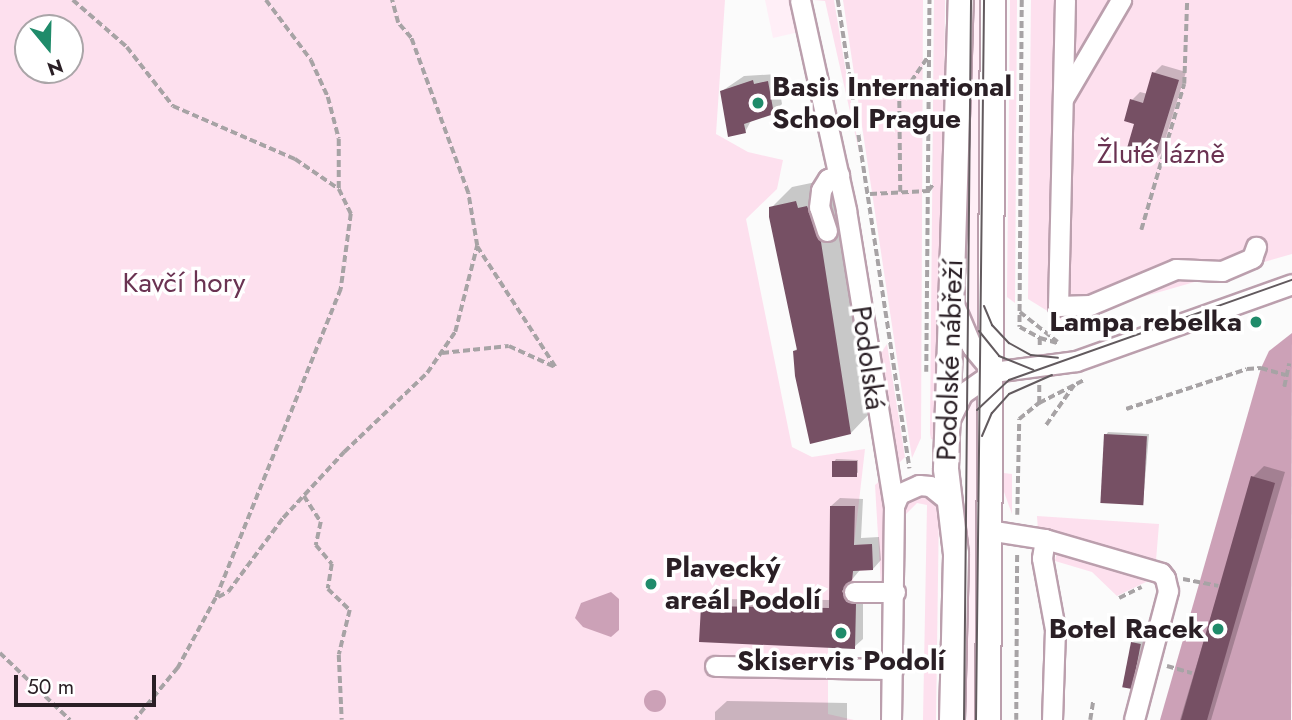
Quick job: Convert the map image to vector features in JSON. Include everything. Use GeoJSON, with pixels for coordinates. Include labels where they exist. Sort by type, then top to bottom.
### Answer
{"type":"FeatureCollection","features":[{"type":"Feature","properties":{"kind":"main road","name":"Podolské nábřeží"},"geometry":{"type":"LineString","coordinates":[[952,720],[956,554],[947,500],[961,0]]}},
{"type":"Feature","properties":{"kind":"main road","name":"Podolské nábřeží"},"geometry":{"type":"LineString","coordinates":[[988,720],[988,530],[993,372],[993,0]]}},
{"type":"Feature","properties":{"kind":"street","name":"Podolská"},"geometry":{"type":"LineString","coordinates":[[800,0],[839,175],[878,427],[894,506],[895,592],[891,720]]}},
{"type":"Feature","properties":{"kind":"street"},"geometry":{"type":"LineString","coordinates":[[1065,0],[1058,306],[1090,305],[1176,269],[1222,271],[1252,258],[1256,247]]}},
{"type":"Feature","properties":{"kind":"street"},"geometry":{"type":"LineString","coordinates":[[1063,100],[1121,0]]}},
{"type":"Feature","properties":{"kind":"street"},"geometry":{"type":"LineString","coordinates":[[827,230],[819,207],[821,190],[828,179],[839,175]]}},
{"type":"Feature","properties":{"kind":"street"},"geometry":{"type":"LineString","coordinates":[[949,421],[962,394],[993,372],[1056,367],[1292,284]]}},
{"type":"Feature","properties":{"kind":"street"},"geometry":{"type":"LineString","coordinates":[[953,302],[972,347],[993,372]]}},
{"type":"Feature","properties":{"kind":"street"},"geometry":{"type":"LineString","coordinates":[[894,506],[899,494],[919,485],[930,486],[947,500]]}},
{"type":"Feature","properties":{"kind":"street"},"geometry":{"type":"LineString","coordinates":[[988,530],[1044,549],[1161,573],[1165,578],[1168,591],[1134,720]]}},
{"type":"Feature","properties":{"kind":"street"},"geometry":{"type":"LineString","coordinates":[[1044,549],[1055,629],[1052,720]]}},
{"type":"Feature","properties":{"kind":"street"},"geometry":{"type":"LineString","coordinates":[[854,593],[895,592]]}},
{"type":"Feature","properties":{"kind":"street"},"geometry":{"type":"LineString","coordinates":[[715,666],[893,669]]}},
{"type":"Feature","properties":{"kind":"path"},"geometry":{"type":"LineString","coordinates":[[73,0],[127,47],[173,106],[295,159],[339,189]]}},
{"type":"Feature","properties":{"kind":"path"},"geometry":{"type":"LineString","coordinates":[[137,719],[178,668],[216,598],[341,289],[351,214],[339,189],[339,139],[328,97],[311,60],[266,0]]}},
{"type":"Feature","properties":{"kind":"path"},"geometry":{"type":"LineString","coordinates":[[392,0],[398,23],[411,38],[468,192],[477,246],[555,367],[509,346],[440,354]]}},
{"type":"Feature","properties":{"kind":"path"},"geometry":{"type":"LineString","coordinates":[[838,0],[870,194],[910,470]]}},
{"type":"Feature","properties":{"kind":"path"},"geometry":{"type":"LineString","coordinates":[[925,378],[929,0]]}},
{"type":"Feature","properties":{"kind":"path"},"geometry":{"type":"LineString","coordinates":[[1020,327],[1022,0]]}},
{"type":"Feature","properties":{"kind":"path"},"geometry":{"type":"LineString","coordinates":[[1141,230],[1184,84],[1187,0]]}},
{"type":"Feature","properties":{"kind":"path"},"geometry":{"type":"LineString","coordinates":[[900,192],[899,99],[928,57]]}},
{"type":"Feature","properties":{"kind":"path"},"geometry":{"type":"LineString","coordinates":[[870,194],[928,191]]}},
{"type":"Feature","properties":{"kind":"path"},"geometry":{"type":"LineString","coordinates":[[216,598],[228,592],[304,496],[427,373],[455,332],[477,246]]}},
{"type":"Feature","properties":{"kind":"path"},"geometry":{"type":"LineString","coordinates":[[1020,312],[1059,343],[1040,338]]}},
{"type":"Feature","properties":{"kind":"path"},"geometry":{"type":"LineString","coordinates":[[1284,387],[1289,364]]}},
{"type":"Feature","properties":{"kind":"path"},"geometry":{"type":"LineString","coordinates":[[1126,409],[1247,369],[1261,368],[1286,375]]}},
{"type":"Feature","properties":{"kind":"path"},"geometry":{"type":"LineString","coordinates":[[1039,403],[1075,384],[1046,425]]}},
{"type":"Feature","properties":{"kind":"path"},"geometry":{"type":"LineString","coordinates":[[1017,519],[1019,419]]}},
{"type":"Feature","properties":{"kind":"path"},"geometry":{"type":"LineString","coordinates":[[304,496],[321,522],[316,545],[332,564],[328,589],[350,610],[339,655],[342,720]]}},
{"type":"Feature","properties":{"kind":"path"},"geometry":{"type":"LineString","coordinates":[[1016,720],[1017,544]]}},
{"type":"Feature","properties":{"kind":"path"},"geometry":{"type":"LineString","coordinates":[[1192,579],[1218,586]]}},
{"type":"Feature","properties":{"kind":"path"},"geometry":{"type":"LineString","coordinates":[[1119,598],[1151,583]]}},
{"type":"Feature","properties":{"kind":"path"},"geometry":{"type":"LineString","coordinates":[[0,653],[70,720]]}},
{"type":"Feature","properties":{"kind":"path"},"geometry":{"type":"LineString","coordinates":[[1170,667],[1192,673]]}},
{"type":"Feature","properties":{"kind":"path"},"geometry":{"type":"LineString","coordinates":[[1090,720],[1093,702]]}},
{"type":"Feature","properties":{"kind":"shaded area"},"geometry":{"type":"Polygon","coordinates":[[[765,0],[792,0],[799,32],[773,38],[765,0]]]}},
{"type":"Feature","properties":{"kind":"shaded area"},"geometry":{"type":"Polygon","coordinates":[[[967,0],[988,0],[988,720],[967,720],[967,0]]]}},
{"type":"Feature","properties":{"kind":"shaded area"},"geometry":{"type":"Polygon","coordinates":[[[1292,333],[1291,720],[1160,720],[1261,368],[1269,351],[1292,333]]]}},
{"type":"Feature","properties":{"kind":"shaded area"},"geometry":{"type":"Polygon","coordinates":[[[611,592],[619,599],[619,630],[611,637],[583,627],[575,618],[581,603],[611,592]]]}},
{"type":"Feature","properties":{"kind":"shaded area"},"geometry":{"type":"Polygon","coordinates":[[[655,690],[663,693],[666,701],[663,709],[655,712],[647,709],[644,701],[647,693],[655,690]]]}},
{"type":"Feature","properties":{"kind":"green space","name":"Kavčí hory"},"geometry":{"type":"Polygon","coordinates":[[[0,0],[725,0],[716,134],[748,152],[783,160],[777,189],[746,219],[792,447],[812,457],[865,449],[854,545],[872,544],[873,570],[853,571],[855,649],[828,645],[828,714],[854,720],[0,720],[0,0]]]}},
{"type":"Feature","properties":{"kind":"green space"},"geometry":{"type":"Polygon","coordinates":[[[814,0],[834,0],[860,156],[825,1],[814,0]]]}},
{"type":"Feature","properties":{"kind":"green space"},"geometry":{"type":"Polygon","coordinates":[[[843,0],[923,0],[921,438],[912,458],[843,0]]]}},
{"type":"Feature","properties":{"kind":"green space"},"geometry":{"type":"Polygon","coordinates":[[[934,0],[945,0],[941,441],[931,439],[930,433],[934,0]]]}},
{"type":"Feature","properties":{"kind":"green space"},"geometry":{"type":"Polygon","coordinates":[[[1010,0],[1017,0],[1015,303],[1007,297],[1010,0]]]}},
{"type":"Feature","properties":{"kind":"green space","name":"Žluté lázně"},"geometry":{"type":"Polygon","coordinates":[[[1031,0],[1292,0],[1292,254],[1062,320],[1028,299],[1031,0]]]}},
{"type":"Feature","properties":{"kind":"green space"},"geometry":{"type":"Polygon","coordinates":[[[887,344],[905,457],[898,464],[879,356],[887,344]]]}},
{"type":"Feature","properties":{"kind":"green space"},"geometry":{"type":"Polygon","coordinates":[[[1004,473],[1012,474],[1012,514],[1004,492],[1004,473]]]}},
{"type":"Feature","properties":{"kind":"green space"},"geometry":{"type":"Polygon","coordinates":[[[882,479],[888,516],[888,579],[881,585],[875,485],[882,479]]]}},
{"type":"Feature","properties":{"kind":"green space"},"geometry":{"type":"Polygon","coordinates":[[[920,491],[937,500],[939,508],[936,720],[923,720],[927,505],[917,503],[901,519],[903,502],[920,491]]]}},
{"type":"Feature","properties":{"kind":"green space"},"geometry":{"type":"Polygon","coordinates":[[[1037,516],[1159,524],[1156,560],[1038,530],[1037,516]]]}},
{"type":"Feature","properties":{"kind":"green space"},"geometry":{"type":"Polygon","coordinates":[[[1057,551],[1141,576],[1148,581],[1117,596],[1092,572],[1055,561],[1057,551]]]}},
{"type":"Feature","properties":{"kind":"building"},"geometry":{"type":"Polygon","coordinates":[[[1152,72],[1179,80],[1153,164],[1125,155],[1134,124],[1124,121],[1130,99],[1143,103],[1152,72]]]}},
{"type":"Feature","properties":{"kind":"building"},"geometry":{"type":"Polygon","coordinates":[[[753,80],[754,84],[768,81],[774,114],[744,124],[746,133],[728,137],[720,91],[753,80]]]}},
{"type":"Feature","properties":{"kind":"building"},"geometry":{"type":"Polygon","coordinates":[[[796,201],[798,208],[807,206],[821,242],[851,434],[810,444],[795,376],[793,351],[797,350],[769,217],[769,207],[796,201]]]}},
{"type":"Feature","properties":{"kind":"building"},"geometry":{"type":"Polygon","coordinates":[[[1104,434],[1147,436],[1143,505],[1100,503],[1104,434]]]}},
{"type":"Feature","properties":{"kind":"building"},"geometry":{"type":"Polygon","coordinates":[[[832,461],[857,461],[857,477],[832,477],[832,461]]]}},
{"type":"Feature","properties":{"kind":"building","name":"Botel Racek"},"geometry":{"type":"Polygon","coordinates":[[[1251,476],[1275,483],[1207,720],[1181,720],[1251,476]]]}},
{"type":"Feature","properties":{"kind":"building"},"geometry":{"type":"Polygon","coordinates":[[[830,506],[855,506],[854,545],[872,544],[873,570],[853,571],[852,580],[842,591],[847,602],[856,604],[855,649],[699,642],[701,606],[829,608],[830,506]]]}},
{"type":"Feature","properties":{"kind":"building"},"geometry":{"type":"Polygon","coordinates":[[[1131,642],[1141,644],[1132,689],[1122,687],[1131,642]]]}},
{"type":"Feature","properties":{"kind":"tram line"},"geometry":{"type":"LineString","coordinates":[[964,720],[971,0]]}},
{"type":"Feature","properties":{"kind":"tram line"},"geometry":{"type":"LineString","coordinates":[[976,720],[984,0]]}},
{"type":"Feature","properties":{"kind":"tram line"},"geometry":{"type":"LineString","coordinates":[[977,410],[1009,380],[1292,280]]}},
{"type":"Feature","properties":{"kind":"tram line"},"geometry":{"type":"LineString","coordinates":[[984,306],[992,325],[1009,343],[1031,355],[1058,358]]}},
{"type":"Feature","properties":{"kind":"tram line"},"geometry":{"type":"LineString","coordinates":[[979,331],[999,356],[1033,370]]}},
{"type":"Feature","properties":{"kind":"tram line"},"geometry":{"type":"LineString","coordinates":[[982,436],[992,413],[1009,394],[1052,375]]}},
{"type":"Feature","properties":{"kind":"place","name":"Basis International School Prague"},"geometry":{"type":"Point","coordinates":[758,103]}},
{"type":"Feature","properties":{"kind":"place","name":"Lampa rebelka"},"geometry":{"type":"Point","coordinates":[1256,322]}},
{"type":"Feature","properties":{"kind":"place","name":"Plavecký areál Podolí"},"geometry":{"type":"Point","coordinates":[651,584]}},
{"type":"Feature","properties":{"kind":"place","name":"Botel Racek"},"geometry":{"type":"Point","coordinates":[1218,629]}},
{"type":"Feature","properties":{"kind":"place","name":"Skiservis Podolí"},"geometry":{"type":"Point","coordinates":[841,633]}}]}
